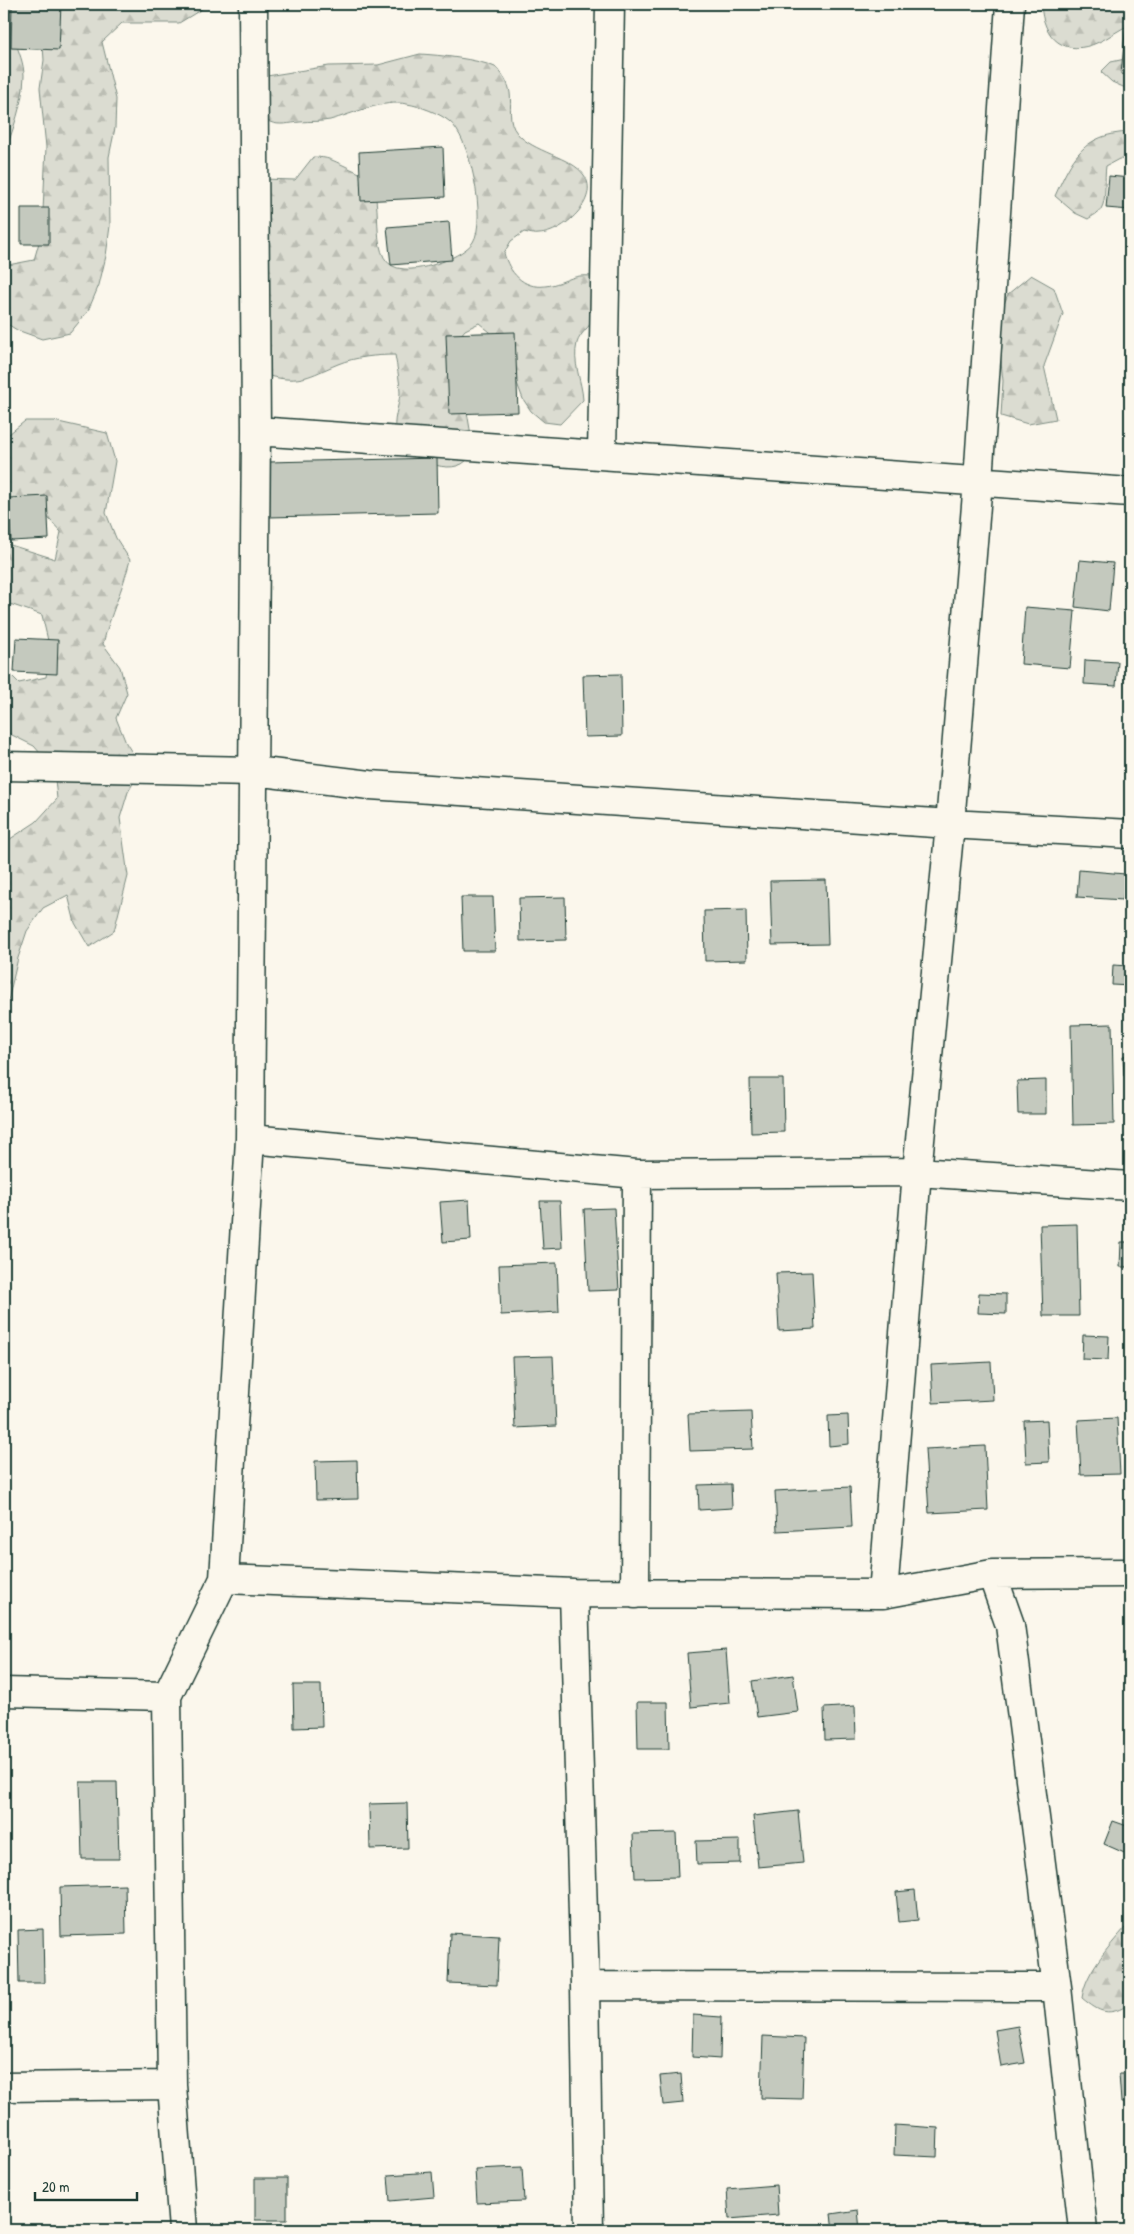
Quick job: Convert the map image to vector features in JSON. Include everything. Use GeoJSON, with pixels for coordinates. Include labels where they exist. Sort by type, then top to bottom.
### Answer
{"type":"FeatureCollection","features":[{"type":"Feature","properties":{"kind":"street"},"geometry":{"type":"LineString","coordinates":[[183,2230],[172,2085],[167,1696],[224,1579],[250,1139],[256,431],[252,4]]}},
{"type":"Feature","properties":{"kind":"street"},"geometry":{"type":"LineString","coordinates":[[602,455],[610,4]]}},
{"type":"Feature","properties":{"kind":"street"},"geometry":{"type":"LineString","coordinates":[[883,1594],[917,1172],[950,824],[978,481],[1010,4]]}},
{"type":"Feature","properties":{"kind":"street"},"geometry":{"type":"LineString","coordinates":[[256,431],[1130,492]]}},
{"type":"Feature","properties":{"kind":"street"},"geometry":{"type":"LineString","coordinates":[[4,766],[254,771],[370,785],[950,824],[1130,834]]}},
{"type":"Feature","properties":{"kind":"street"},"geometry":{"type":"LineString","coordinates":[[250,1139],[637,1174],[917,1172],[1130,1186]]}},
{"type":"Feature","properties":{"kind":"street"},"geometry":{"type":"LineString","coordinates":[[635,1594],[637,1174]]}},
{"type":"Feature","properties":{"kind":"street"},"geometry":{"type":"LineString","coordinates":[[224,1579],[574,1593],[883,1594],[992,1574],[1130,1573]]}},
{"type":"Feature","properties":{"kind":"street"},"geometry":{"type":"LineString","coordinates":[[992,1574],[1010,1624],[1057,1987],[1083,2230]]}},
{"type":"Feature","properties":{"kind":"street"},"geometry":{"type":"LineString","coordinates":[[574,1593],[586,1986],[588,2230]]}},
{"type":"Feature","properties":{"kind":"street"},"geometry":{"type":"LineString","coordinates":[[4,1692],[167,1696]]}},
{"type":"Feature","properties":{"kind":"street"},"geometry":{"type":"LineString","coordinates":[[586,1986],[1057,1987]]}},
{"type":"Feature","properties":{"kind":"street"},"geometry":{"type":"LineString","coordinates":[[4,2087],[172,2085]]}},
{"type":"Feature","properties":{"kind":"green space"},"geometry":{"type":"Polygon","coordinates":[[[4,4],[16,4],[13,14],[13,33],[21,58],[24,76],[20,106],[4,155],[4,4]]]}},
{"type":"Feature","properties":{"kind":"green space"},"geometry":{"type":"Polygon","coordinates":[[[65,4],[203,4],[202,9],[179,23],[122,23],[102,42],[116,99],[115,128],[109,157],[110,226],[106,256],[99,285],[88,311],[70,333],[42,339],[17,330],[4,322],[4,232],[8,265],[34,260],[42,232],[46,147],[40,88],[44,60],[42,33],[65,4]]]}},
{"type":"Feature","properties":{"kind":"green space"},"geometry":{"type":"Polygon","coordinates":[[[1041,4],[1130,4],[1130,25],[1099,42],[1087,46],[1076,48],[1066,46],[1051,36],[1046,27],[1041,4]]]}},
{"type":"Feature","properties":{"kind":"green space"},"geometry":{"type":"Polygon","coordinates":[[[420,54],[469,60],[488,64],[498,69],[508,86],[511,119],[517,133],[532,145],[578,169],[584,175],[588,184],[588,194],[584,204],[568,221],[559,228],[549,232],[536,234],[524,232],[511,241],[504,253],[513,273],[530,285],[545,286],[557,284],[577,276],[595,276],[595,315],[578,339],[576,350],[576,365],[583,400],[560,424],[544,422],[531,411],[523,399],[501,341],[479,323],[465,330],[455,342],[472,447],[469,457],[462,464],[453,467],[441,466],[418,458],[400,443],[395,430],[400,393],[395,355],[352,360],[305,378],[289,379],[269,376],[262,179],[295,180],[313,157],[330,159],[363,175],[374,189],[378,232],[384,257],[392,265],[404,269],[421,268],[442,262],[468,248],[473,242],[477,231],[478,216],[477,198],[470,160],[457,130],[445,118],[423,108],[398,103],[378,105],[326,121],[277,124],[268,121],[258,112],[267,76],[329,66],[378,65],[420,54]]]}},
{"type":"Feature","properties":{"kind":"green space"},"geometry":{"type":"Polygon","coordinates":[[[1125,59],[1130,60],[1130,90],[1112,82],[1101,72],[1111,62],[1125,59]]]}},
{"type":"Feature","properties":{"kind":"green space"},"geometry":{"type":"Polygon","coordinates":[[[1130,132],[1130,160],[1119,159],[1106,166],[1104,200],[1099,212],[1088,219],[1075,213],[1055,196],[1067,170],[1081,150],[1101,138],[1130,132]]]}},
{"type":"Feature","properties":{"kind":"green space"},"geometry":{"type":"Polygon","coordinates":[[[1031,275],[1054,288],[1063,314],[1044,366],[1056,419],[1028,424],[1001,416],[1003,381],[997,322],[1008,294],[1031,275]]]}},
{"type":"Feature","properties":{"kind":"green space"},"geometry":{"type":"Polygon","coordinates":[[[25,421],[54,421],[107,433],[115,461],[106,513],[116,538],[130,560],[103,644],[120,667],[127,693],[116,718],[126,743],[142,768],[128,792],[120,818],[128,876],[114,931],[89,947],[75,923],[68,895],[43,908],[27,931],[18,958],[4,1018],[4,843],[36,822],[57,799],[54,769],[34,746],[4,731],[4,668],[19,683],[46,677],[50,649],[42,615],[4,602],[4,543],[55,559],[61,532],[41,510],[9,501],[4,505],[4,438],[25,421]]]}},
{"type":"Feature","properties":{"kind":"green space"},"geometry":{"type":"Polygon","coordinates":[[[1130,1922],[1130,2004],[1116,2011],[1105,2012],[1082,1998],[1084,1987],[1101,1957],[1130,1922]]]}},
{"type":"Feature","properties":{"kind":"building"},"geometry":{"type":"Polygon","coordinates":[[[12,4],[61,4],[59,50],[11,48],[12,4]]]}},
{"type":"Feature","properties":{"kind":"building"},"geometry":{"type":"Polygon","coordinates":[[[1126,24],[1130,24],[1130,75],[1121,74],[1126,24]]]}},
{"type":"Feature","properties":{"kind":"building"},"geometry":{"type":"Polygon","coordinates":[[[443,147],[445,197],[361,201],[359,152],[443,147]]]}},
{"type":"Feature","properties":{"kind":"building"},"geometry":{"type":"Polygon","coordinates":[[[1109,176],[1130,178],[1130,210],[1106,208],[1109,176]]]}},
{"type":"Feature","properties":{"kind":"building"},"geometry":{"type":"Polygon","coordinates":[[[21,208],[49,208],[49,244],[21,244],[21,208]]]}},
{"type":"Feature","properties":{"kind":"building"},"geometry":{"type":"Polygon","coordinates":[[[449,222],[452,260],[391,265],[387,227],[449,222]]]}},
{"type":"Feature","properties":{"kind":"building"},"geometry":{"type":"Polygon","coordinates":[[[515,332],[518,412],[449,414],[446,334],[515,332]]]}},
{"type":"Feature","properties":{"kind":"building"},"geometry":{"type":"Polygon","coordinates":[[[437,458],[438,513],[269,517],[269,462],[437,458]]]}},
{"type":"Feature","properties":{"kind":"building"},"geometry":{"type":"Polygon","coordinates":[[[47,496],[49,539],[11,541],[9,498],[47,496]]]}},
{"type":"Feature","properties":{"kind":"building"},"geometry":{"type":"Polygon","coordinates":[[[1080,560],[1113,563],[1109,611],[1075,607],[1080,560]]]}},
{"type":"Feature","properties":{"kind":"building"},"geometry":{"type":"Polygon","coordinates":[[[1025,607],[1075,611],[1070,668],[1021,664],[1025,607]]]}},
{"type":"Feature","properties":{"kind":"building"},"geometry":{"type":"Polygon","coordinates":[[[16,638],[58,640],[57,674],[14,672],[16,638]]]}},
{"type":"Feature","properties":{"kind":"building"},"geometry":{"type":"Polygon","coordinates":[[[1085,660],[1118,662],[1116,686],[1084,684],[1085,660]]]}},
{"type":"Feature","properties":{"kind":"building"},"geometry":{"type":"Polygon","coordinates":[[[621,674],[622,736],[585,737],[583,675],[621,674]]]}},
{"type":"Feature","properties":{"kind":"building"},"geometry":{"type":"Polygon","coordinates":[[[1079,870],[1125,874],[1123,900],[1077,897],[1079,870]]]}},
{"type":"Feature","properties":{"kind":"building"},"geometry":{"type":"Polygon","coordinates":[[[826,880],[828,944],[772,945],[770,881],[826,880]]]}},
{"type":"Feature","properties":{"kind":"building"},"geometry":{"type":"Polygon","coordinates":[[[461,897],[493,897],[495,951],[463,951],[461,897]]]}},
{"type":"Feature","properties":{"kind":"building"},"geometry":{"type":"Polygon","coordinates":[[[565,897],[566,940],[520,941],[519,898],[565,897]]]}},
{"type":"Feature","properties":{"kind":"building"},"geometry":{"type":"Polygon","coordinates":[[[746,910],[747,960],[705,961],[704,911],[746,910]]]}},
{"type":"Feature","properties":{"kind":"building"},"geometry":{"type":"Polygon","coordinates":[[[1113,965],[1130,966],[1130,986],[1112,985],[1113,965]]]}},
{"type":"Feature","properties":{"kind":"building"},"geometry":{"type":"Polygon","coordinates":[[[1112,1024],[1114,1124],[1073,1125],[1071,1025],[1112,1024]]]}},
{"type":"Feature","properties":{"kind":"building"},"geometry":{"type":"Polygon","coordinates":[[[1130,1055],[1130,1076],[1124,1076],[1123,1056],[1130,1055]]]}},
{"type":"Feature","properties":{"kind":"building"},"geometry":{"type":"Polygon","coordinates":[[[750,1079],[783,1079],[784,1132],[751,1133],[750,1079]]]}},
{"type":"Feature","properties":{"kind":"building"},"geometry":{"type":"Polygon","coordinates":[[[1046,1080],[1046,1114],[1018,1114],[1017,1081],[1046,1080]]]}},
{"type":"Feature","properties":{"kind":"building"},"geometry":{"type":"Polygon","coordinates":[[[469,1200],[471,1240],[443,1242],[440,1202],[469,1200]]]}},
{"type":"Feature","properties":{"kind":"building"},"geometry":{"type":"Polygon","coordinates":[[[540,1201],[560,1201],[562,1248],[543,1249],[540,1201]]]}},
{"type":"Feature","properties":{"kind":"building"},"geometry":{"type":"Polygon","coordinates":[[[614,1208],[619,1290],[588,1291],[584,1209],[614,1208]]]}},
{"type":"Feature","properties":{"kind":"building"},"geometry":{"type":"Polygon","coordinates":[[[1077,1224],[1079,1316],[1043,1316],[1040,1225],[1077,1224]]]}},
{"type":"Feature","properties":{"kind":"building"},"geometry":{"type":"Polygon","coordinates":[[[1121,1242],[1130,1242],[1130,1267],[1120,1267],[1121,1242]]]}},
{"type":"Feature","properties":{"kind":"building"},"geometry":{"type":"Polygon","coordinates":[[[557,1263],[559,1312],[501,1315],[499,1265],[557,1263]]]}},
{"type":"Feature","properties":{"kind":"building"},"geometry":{"type":"Polygon","coordinates":[[[812,1272],[815,1329],[779,1331],[776,1273],[812,1272]]]}},
{"type":"Feature","properties":{"kind":"building"},"geometry":{"type":"Polygon","coordinates":[[[979,1293],[1006,1294],[1006,1314],[978,1313],[979,1293]]]}},
{"type":"Feature","properties":{"kind":"building"},"geometry":{"type":"Polygon","coordinates":[[[1083,1335],[1109,1336],[1108,1360],[1082,1359],[1083,1335]]]}},
{"type":"Feature","properties":{"kind":"building"},"geometry":{"type":"Polygon","coordinates":[[[553,1356],[556,1426],[515,1428],[512,1357],[553,1356]]]}},
{"type":"Feature","properties":{"kind":"building"},"geometry":{"type":"Polygon","coordinates":[[[991,1362],[993,1400],[933,1403],[931,1365],[991,1362]]]}},
{"type":"Feature","properties":{"kind":"building"},"geometry":{"type":"Polygon","coordinates":[[[1128,1399],[1130,1399],[1130,1435],[1128,1399]]]}},
{"type":"Feature","properties":{"kind":"building"},"geometry":{"type":"Polygon","coordinates":[[[751,1412],[753,1449],[690,1451],[688,1414],[751,1412]]]}},
{"type":"Feature","properties":{"kind":"building"},"geometry":{"type":"Polygon","coordinates":[[[848,1415],[849,1444],[829,1446],[828,1416],[848,1415]]]}},
{"type":"Feature","properties":{"kind":"building"},"geometry":{"type":"Polygon","coordinates":[[[1117,1418],[1120,1474],[1081,1475],[1078,1420],[1117,1418]]]}},
{"type":"Feature","properties":{"kind":"building"},"geometry":{"type":"Polygon","coordinates":[[[1047,1420],[1049,1462],[1026,1463],[1024,1421],[1047,1420]]]}},
{"type":"Feature","properties":{"kind":"building"},"geometry":{"type":"Polygon","coordinates":[[[985,1446],[988,1510],[929,1513],[925,1449],[985,1446]]]}},
{"type":"Feature","properties":{"kind":"building"},"geometry":{"type":"Polygon","coordinates":[[[357,1460],[358,1499],[316,1500],[315,1461],[357,1460]]]}},
{"type":"Feature","properties":{"kind":"building"},"geometry":{"type":"Polygon","coordinates":[[[731,1484],[732,1508],[699,1510],[698,1485],[731,1484]]]}},
{"type":"Feature","properties":{"kind":"building"},"geometry":{"type":"Polygon","coordinates":[[[850,1487],[852,1527],[777,1531],[775,1491],[850,1487]]]}},
{"type":"Feature","properties":{"kind":"building"},"geometry":{"type":"Polygon","coordinates":[[[726,1650],[730,1703],[691,1707],[687,1653],[726,1650]]]}},
{"type":"Feature","properties":{"kind":"building"},"geometry":{"type":"Polygon","coordinates":[[[793,1675],[798,1712],[757,1717],[752,1681],[793,1675]]]}},
{"type":"Feature","properties":{"kind":"building"},"geometry":{"type":"Polygon","coordinates":[[[293,1685],[321,1685],[322,1727],[294,1728],[293,1685]]]}},
{"type":"Feature","properties":{"kind":"building"},"geometry":{"type":"Polygon","coordinates":[[[637,1702],[668,1702],[669,1749],[638,1749],[637,1702]]]}},
{"type":"Feature","properties":{"kind":"building"},"geometry":{"type":"Polygon","coordinates":[[[855,1706],[856,1739],[825,1740],[824,1708],[855,1706]]]}},
{"type":"Feature","properties":{"kind":"building"},"geometry":{"type":"Polygon","coordinates":[[[80,1782],[117,1782],[119,1859],[82,1859],[80,1782]]]}},
{"type":"Feature","properties":{"kind":"building"},"geometry":{"type":"Polygon","coordinates":[[[407,1803],[408,1848],[370,1849],[369,1804],[407,1803]]]}},
{"type":"Feature","properties":{"kind":"building"},"geometry":{"type":"Polygon","coordinates":[[[798,1811],[803,1863],[758,1867],[753,1816],[798,1811]]]}},
{"type":"Feature","properties":{"kind":"building"},"geometry":{"type":"Polygon","coordinates":[[[1113,1821],[1130,1827],[1129,1855],[1104,1844],[1113,1821]]]}},
{"type":"Feature","properties":{"kind":"building"},"geometry":{"type":"Polygon","coordinates":[[[676,1833],[678,1877],[635,1878],[633,1834],[676,1833]]]}},
{"type":"Feature","properties":{"kind":"building"},"geometry":{"type":"Polygon","coordinates":[[[740,1840],[740,1863],[697,1864],[696,1841],[740,1840]]]}},
{"type":"Feature","properties":{"kind":"building"},"geometry":{"type":"Polygon","coordinates":[[[125,1885],[126,1934],[61,1936],[60,1887],[125,1885]]]}},
{"type":"Feature","properties":{"kind":"building"},"geometry":{"type":"Polygon","coordinates":[[[915,1890],[918,1920],[899,1922],[896,1892],[915,1890]]]}},
{"type":"Feature","properties":{"kind":"building"},"geometry":{"type":"Polygon","coordinates":[[[43,1929],[44,1983],[19,1983],[18,1930],[43,1929]]]}},
{"type":"Feature","properties":{"kind":"building"},"geometry":{"type":"Polygon","coordinates":[[[450,1933],[499,1936],[497,1985],[448,1983],[450,1933]]]}},
{"type":"Feature","properties":{"kind":"building"},"geometry":{"type":"Polygon","coordinates":[[[693,2015],[721,2017],[720,2059],[692,2057],[693,2015]]]}},
{"type":"Feature","properties":{"kind":"building"},"geometry":{"type":"Polygon","coordinates":[[[1018,2026],[1025,2063],[1001,2067],[995,2030],[1018,2026]]]}},
{"type":"Feature","properties":{"kind":"building"},"geometry":{"type":"Polygon","coordinates":[[[763,2036],[804,2038],[802,2099],[761,2098],[763,2036]]]}},
{"type":"Feature","properties":{"kind":"building"},"geometry":{"type":"Polygon","coordinates":[[[681,2074],[683,2103],[663,2105],[660,2076],[681,2074]]]}},
{"type":"Feature","properties":{"kind":"building"},"geometry":{"type":"Polygon","coordinates":[[[1119,2074],[1130,2074],[1130,2102],[1121,2102],[1119,2074]]]}},
{"type":"Feature","properties":{"kind":"building"},"geometry":{"type":"Polygon","coordinates":[[[895,2125],[938,2128],[937,2157],[894,2155],[895,2125]]]}},
{"type":"Feature","properties":{"kind":"building"},"geometry":{"type":"Polygon","coordinates":[[[522,2167],[524,2201],[477,2203],[475,2169],[522,2167]]]}},
{"type":"Feature","properties":{"kind":"building"},"geometry":{"type":"Polygon","coordinates":[[[432,2172],[434,2197],[390,2201],[388,2175],[432,2172]]]}},
{"type":"Feature","properties":{"kind":"building"},"geometry":{"type":"Polygon","coordinates":[[[255,2178],[287,2178],[287,2220],[255,2220],[255,2178]]]}},
{"type":"Feature","properties":{"kind":"building"},"geometry":{"type":"Polygon","coordinates":[[[776,2185],[778,2215],[729,2219],[727,2189],[776,2185]]]}},
{"type":"Feature","properties":{"kind":"building"},"geometry":{"type":"Polygon","coordinates":[[[858,2210],[860,2230],[833,2230],[831,2214],[858,2210]]]}},
{"type":"Feature","properties":{"kind":"building"},"geometry":{"type":"Polygon","coordinates":[[[318,2225],[319,2230],[285,2230],[318,2225]]]}}]}
